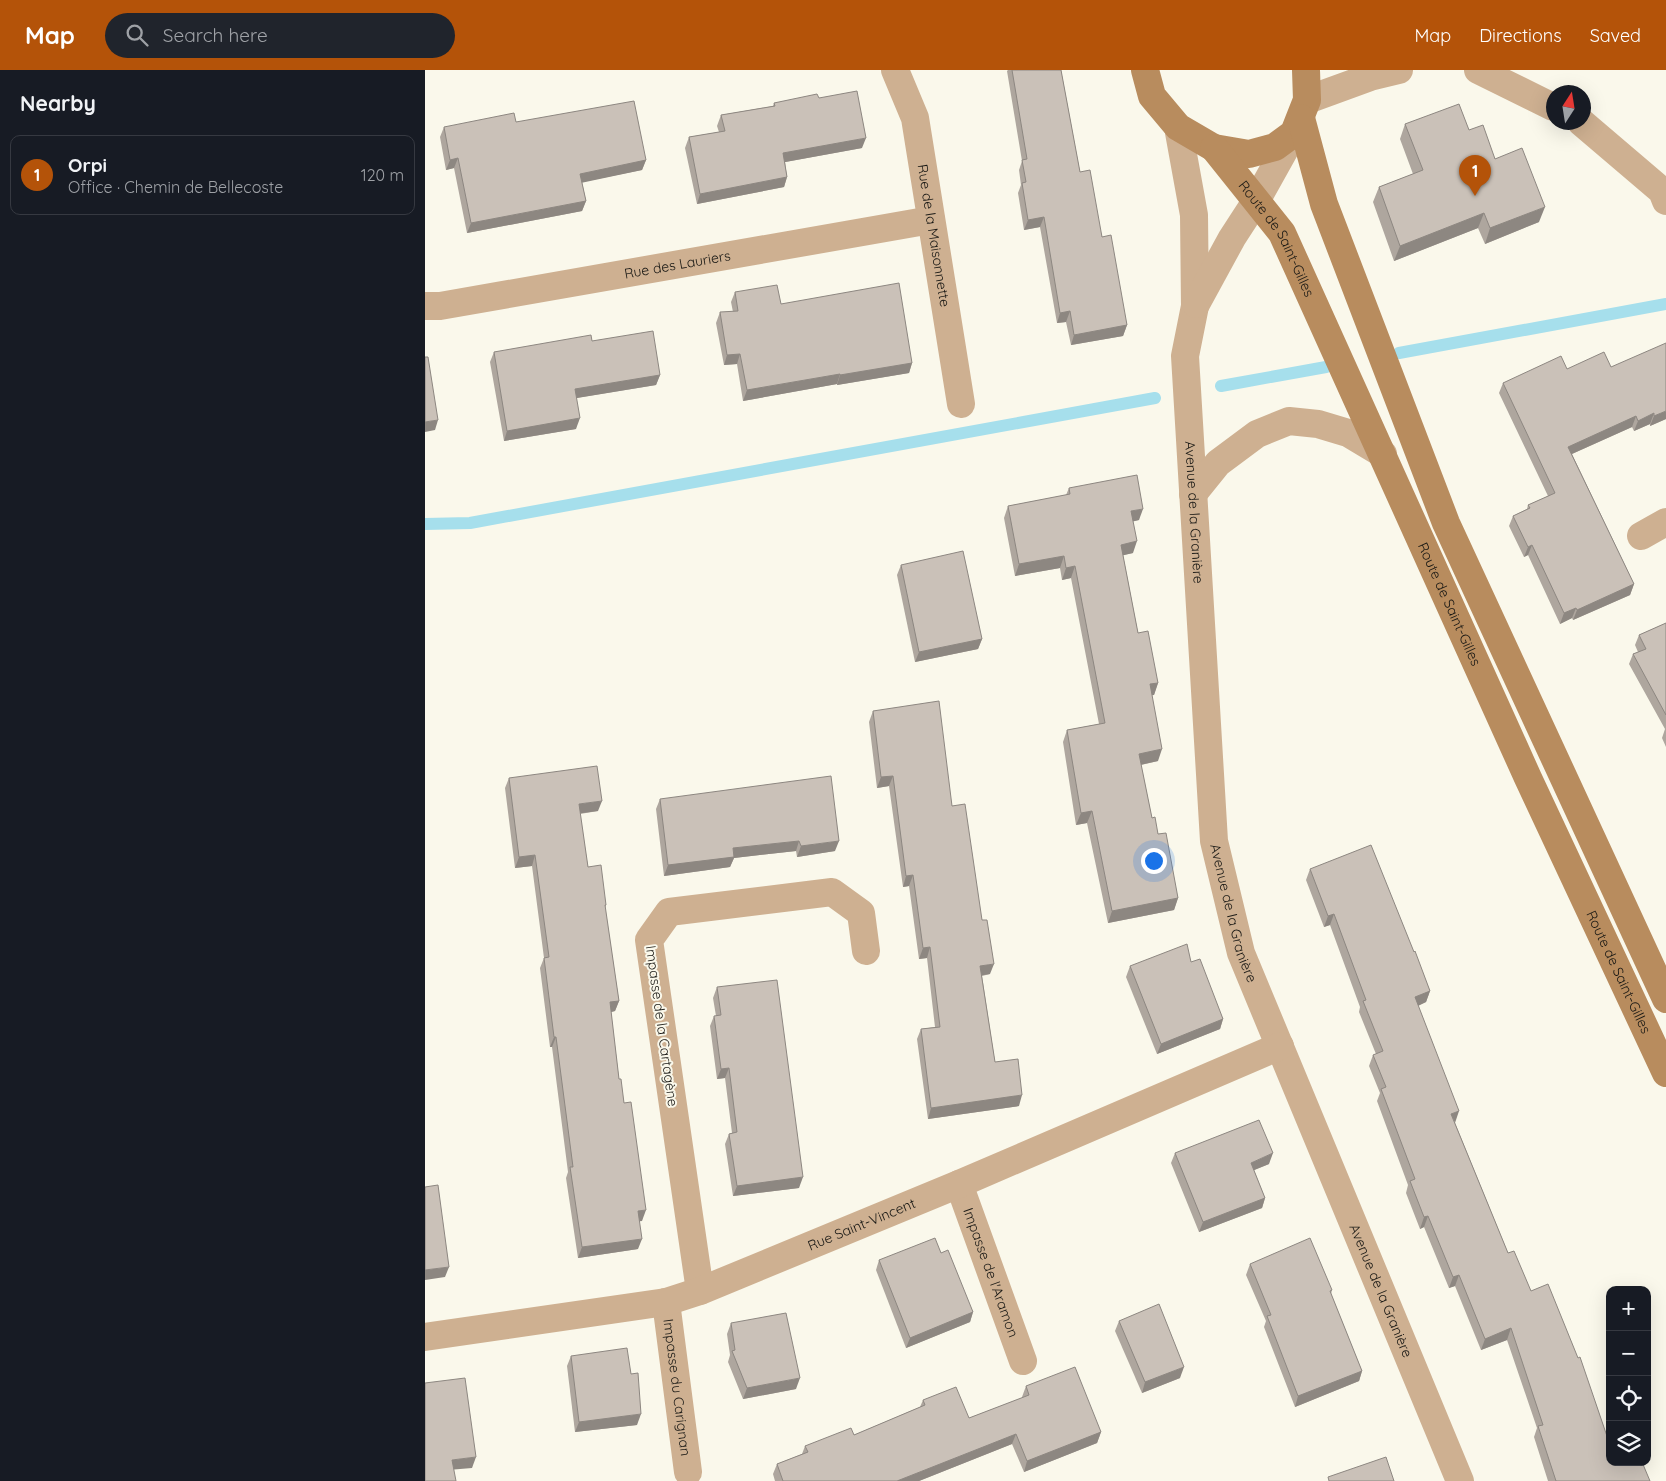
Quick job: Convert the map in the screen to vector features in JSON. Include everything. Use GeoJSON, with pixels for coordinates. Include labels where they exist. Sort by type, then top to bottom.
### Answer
{"type":"FeatureCollection","features":[{"type":"Feature","properties":{"kind":"main road"},"geometry":{"type":"LineString","coordinates":[[1145,70],[1152,96],[1178,127],[1214,148],[1249,154],[1275,147],[1301,117]]}},
{"type":"Feature","properties":{"kind":"main road"},"geometry":{"type":"LineString","coordinates":[[1306,70],[1301,117],[1324,204],[1446,523],[1666,999]]}},
{"type":"Feature","properties":{"kind":"main road","name":"Route de Saint-Gilles"},"geometry":{"type":"LineString","coordinates":[[1214,148],[1282,233],[1528,778],[1666,1072]]}},
{"type":"Feature","properties":{"kind":"street","name":"Rue de la Maisonnette"},"geometry":{"type":"LineString","coordinates":[[895,70],[915,118],[961,404]]}},
{"type":"Feature","properties":{"kind":"street"},"geometry":{"type":"LineString","coordinates":[[1301,117],[1369,77],[1399,70]]}},
{"type":"Feature","properties":{"kind":"street"},"geometry":{"type":"LineString","coordinates":[[1478,70],[1546,104]]}},
{"type":"Feature","properties":{"kind":"street","name":"Avenue de la Granière"},"geometry":{"type":"LineString","coordinates":[[1195,306],[1301,117]]}},
{"type":"Feature","properties":{"kind":"street","name":"Avenue de la Granière"},"geometry":{"type":"LineString","coordinates":[[1178,127],[1194,215],[1195,306],[1185,356],[1214,841],[1241,953],[1459,1481]]}},
{"type":"Feature","properties":{"kind":"street"},"geometry":{"type":"LineString","coordinates":[[1590,130],[1665,194]]}},
{"type":"Feature","properties":{"kind":"street","name":"Rue des Lauriers"},"geometry":{"type":"LineString","coordinates":[[425,306],[440,306],[931,220]]}},
{"type":"Feature","properties":{"kind":"street"},"geometry":{"type":"LineString","coordinates":[[1193,494],[1218,463],[1257,434],[1289,421],[1318,424],[1348,434],[1383,454]]}},
{"type":"Feature","properties":{"kind":"street"},"geometry":{"type":"LineString","coordinates":[[1641,536],[1666,522]]}},
{"type":"Feature","properties":{"kind":"street","name":"Impasse de la Cartagène"},"geometry":{"type":"LineString","coordinates":[[700,1291],[649,940],[669,912],[833,892],[861,913],[866,951]]}},
{"type":"Feature","properties":{"kind":"street","name":"Rue Saint-Vincent"},"geometry":{"type":"LineString","coordinates":[[425,1337],[666,1302],[700,1291],[959,1184],[1280,1046]]}},
{"type":"Feature","properties":{"kind":"street","name":"Impasse de l'Aramon"},"geometry":{"type":"LineString","coordinates":[[959,1184],[1023,1361]]}},
{"type":"Feature","properties":{"kind":"street","name":"Impasse du Carignan"},"geometry":{"type":"LineString","coordinates":[[666,1302],[688,1472]]}},
{"type":"Feature","properties":{"kind":"building"},"geometry":{"type":"Polygon","coordinates":[[[1012,70],[1061,70],[1080,172],[1090,170],[1102,237],[1111,235],[1127,325],[1074,335],[1070,311],[1060,313],[1044,217],[1028,220],[1022,183],[1026,182],[1022,160],[1027,159],[1012,70]]]}},
{"type":"Feature","properties":{"kind":"building"},"geometry":{"type":"Polygon","coordinates":[[[857,91],[866,138],[783,153],[787,177],[700,194],[689,137],[725,131],[721,115],[775,106],[774,103],[817,94],[819,98],[857,91]]]}},
{"type":"Feature","properties":{"kind":"building"},"geometry":{"type":"Polygon","coordinates":[[[634,101],[646,160],[580,174],[586,201],[471,223],[458,158],[450,160],[444,127],[514,113],[516,122],[634,101]]]}},
{"type":"Feature","properties":{"kind":"building"},"geometry":{"type":"Polygon","coordinates":[[[1459,104],[1469,130],[1483,125],[1495,159],[1522,148],[1545,207],[1490,228],[1484,213],[1400,246],[1379,187],[1423,170],[1405,124],[1459,104]]]}},
{"type":"Feature","properties":{"kind":"building"},"geometry":{"type":"Polygon","coordinates":[[[899,283],[912,363],[747,390],[740,354],[727,355],[720,312],[738,311],[735,292],[777,285],[781,304],[899,283]]]}},
{"type":"Feature","properties":{"kind":"building"},"geometry":{"type":"Polygon","coordinates":[[[653,331],[660,375],[575,389],[580,418],[507,431],[494,352],[591,335],[592,341],[653,331]]]}},
{"type":"Feature","properties":{"kind":"building"},"geometry":{"type":"Polygon","coordinates":[[[1666,343],[1666,411],[1654,416],[1654,413],[1638,421],[1636,416],[1568,447],[1634,584],[1577,610],[1576,608],[1564,613],[1532,545],[1528,547],[1513,516],[1530,508],[1528,505],[1555,493],[1503,383],[1561,356],[1567,369],[1604,352],[1611,367],[1666,343]]]}},
{"type":"Feature","properties":{"kind":"building"},"geometry":{"type":"Polygon","coordinates":[[[425,357],[428,357],[438,420],[425,422],[425,357]]]}},
{"type":"Feature","properties":{"kind":"building"},"geometry":{"type":"Polygon","coordinates":[[[1137,475],[1143,509],[1131,511],[1137,541],[1121,545],[1138,633],[1148,631],[1158,683],[1150,684],[1162,749],[1139,754],[1152,818],[1155,817],[1158,834],[1166,833],[1178,898],[1112,911],[1092,811],[1081,813],[1067,730],[1105,723],[1075,566],[1066,568],[1064,556],[1019,564],[1008,506],[1070,494],[1069,488],[1137,475]]]}},
{"type":"Feature","properties":{"kind":"building"},"geometry":{"type":"Polygon","coordinates":[[[963,551],[982,639],[919,652],[901,565],[963,551]]]}},
{"type":"Feature","properties":{"kind":"building"},"geometry":{"type":"Polygon","coordinates":[[[1666,623],[1666,715],[1633,654],[1646,649],[1639,635],[1666,623]]]}},
{"type":"Feature","properties":{"kind":"building"},"geometry":{"type":"Polygon","coordinates":[[[939,701],[952,806],[965,804],[982,920],[987,920],[994,964],[980,966],[995,1062],[1018,1059],[1022,1095],[931,1108],[921,1029],[940,1027],[930,947],[923,948],[913,875],[906,876],[893,776],[881,777],[873,711],[939,701]]]}},
{"type":"Feature","properties":{"kind":"building"},"geometry":{"type":"Polygon","coordinates":[[[597,766],[602,801],[579,804],[588,867],[601,865],[619,1001],[610,1002],[619,1079],[621,1079],[624,1103],[631,1102],[646,1210],[638,1211],[642,1239],[582,1247],[570,1167],[573,1167],[556,1037],[554,1037],[544,958],[549,957],[535,855],[519,857],[509,778],[597,766]]]}},
{"type":"Feature","properties":{"kind":"building"},"geometry":{"type":"Polygon","coordinates":[[[831,776],[839,841],[801,846],[799,841],[733,848],[734,857],[668,865],[660,799],[831,776]]]}},
{"type":"Feature","properties":{"kind":"building"},"geometry":{"type":"Polygon","coordinates":[[[1371,845],[1430,991],[1415,997],[1459,1111],[1451,1114],[1508,1253],[1514,1251],[1531,1291],[1548,1284],[1578,1358],[1580,1357],[1606,1433],[1606,1466],[1644,1466],[1650,1481],[1556,1481],[1538,1426],[1543,1425],[1511,1328],[1485,1339],[1459,1275],[1453,1277],[1428,1216],[1424,1217],[1410,1181],[1415,1179],[1381,1089],[1386,1087],[1373,1055],[1383,1051],[1363,1001],[1366,1000],[1334,914],[1328,916],[1310,869],[1371,845]]]}},
{"type":"Feature","properties":{"kind":"building"},"geometry":{"type":"Polygon","coordinates":[[[1187,944],[1191,962],[1200,959],[1223,1019],[1161,1044],[1130,966],[1187,944]]]}},
{"type":"Feature","properties":{"kind":"building"},"geometry":{"type":"Polygon","coordinates":[[[777,980],[803,1177],[737,1186],[729,1134],[737,1132],[729,1068],[721,1069],[714,1016],[721,1015],[717,987],[777,980]]]}},
{"type":"Feature","properties":{"kind":"building"},"geometry":{"type":"Polygon","coordinates":[[[1259,1120],[1273,1153],[1251,1163],[1265,1198],[1203,1222],[1175,1153],[1259,1120]]]}},
{"type":"Feature","properties":{"kind":"building"},"geometry":{"type":"Polygon","coordinates":[[[438,1185],[449,1267],[425,1270],[425,1187],[438,1185]]]}},
{"type":"Feature","properties":{"kind":"building"},"geometry":{"type":"Polygon","coordinates":[[[935,1238],[941,1253],[948,1250],[973,1312],[910,1338],[879,1260],[935,1238]]]}},
{"type":"Feature","properties":{"kind":"building"},"geometry":{"type":"Polygon","coordinates":[[[1310,1238],[1332,1290],[1330,1291],[1362,1371],[1298,1396],[1267,1316],[1271,1315],[1250,1264],[1310,1238]]]}},
{"type":"Feature","properties":{"kind":"building"},"geometry":{"type":"Polygon","coordinates":[[[1159,1304],[1184,1367],[1145,1382],[1119,1321],[1159,1304]]]}},
{"type":"Feature","properties":{"kind":"building"},"geometry":{"type":"Polygon","coordinates":[[[786,1313],[800,1378],[747,1388],[732,1351],[735,1350],[731,1323],[786,1313]]]}},
{"type":"Feature","properties":{"kind":"building"},"geometry":{"type":"Polygon","coordinates":[[[627,1348],[631,1374],[638,1373],[641,1414],[579,1422],[571,1356],[627,1348]]]}},
{"type":"Feature","properties":{"kind":"building"},"geometry":{"type":"Polygon","coordinates":[[[1075,1367],[1101,1432],[1027,1461],[1016,1434],[897,1481],[783,1481],[777,1464],[808,1452],[805,1446],[851,1428],[854,1435],[925,1405],[923,1400],[956,1387],[969,1418],[1029,1395],[1026,1386],[1075,1367]]]}},
{"type":"Feature","properties":{"kind":"building"},"geometry":{"type":"Polygon","coordinates":[[[465,1378],[476,1457],[452,1460],[456,1481],[425,1481],[425,1383],[465,1378]]]}},
{"type":"Feature","properties":{"kind":"building"},"geometry":{"type":"Polygon","coordinates":[[[1386,1457],[1394,1481],[1329,1481],[1328,1477],[1386,1457]]]}},
{"type":"Feature","properties":{"kind":"waterway"},"geometry":{"type":"LineString","coordinates":[[1399,353],[1666,304]]}},
{"type":"Feature","properties":{"kind":"waterway"},"geometry":{"type":"LineString","coordinates":[[1221,386],[1326,367]]}},
{"type":"Feature","properties":{"kind":"waterway"},"geometry":{"type":"LineString","coordinates":[[425,524],[470,523],[1155,398]]}},
{"type":"Feature","properties":{"kind":"place","name":"Orpi"},"geometry":{"type":"Point","coordinates":[1475,196]}}]}
